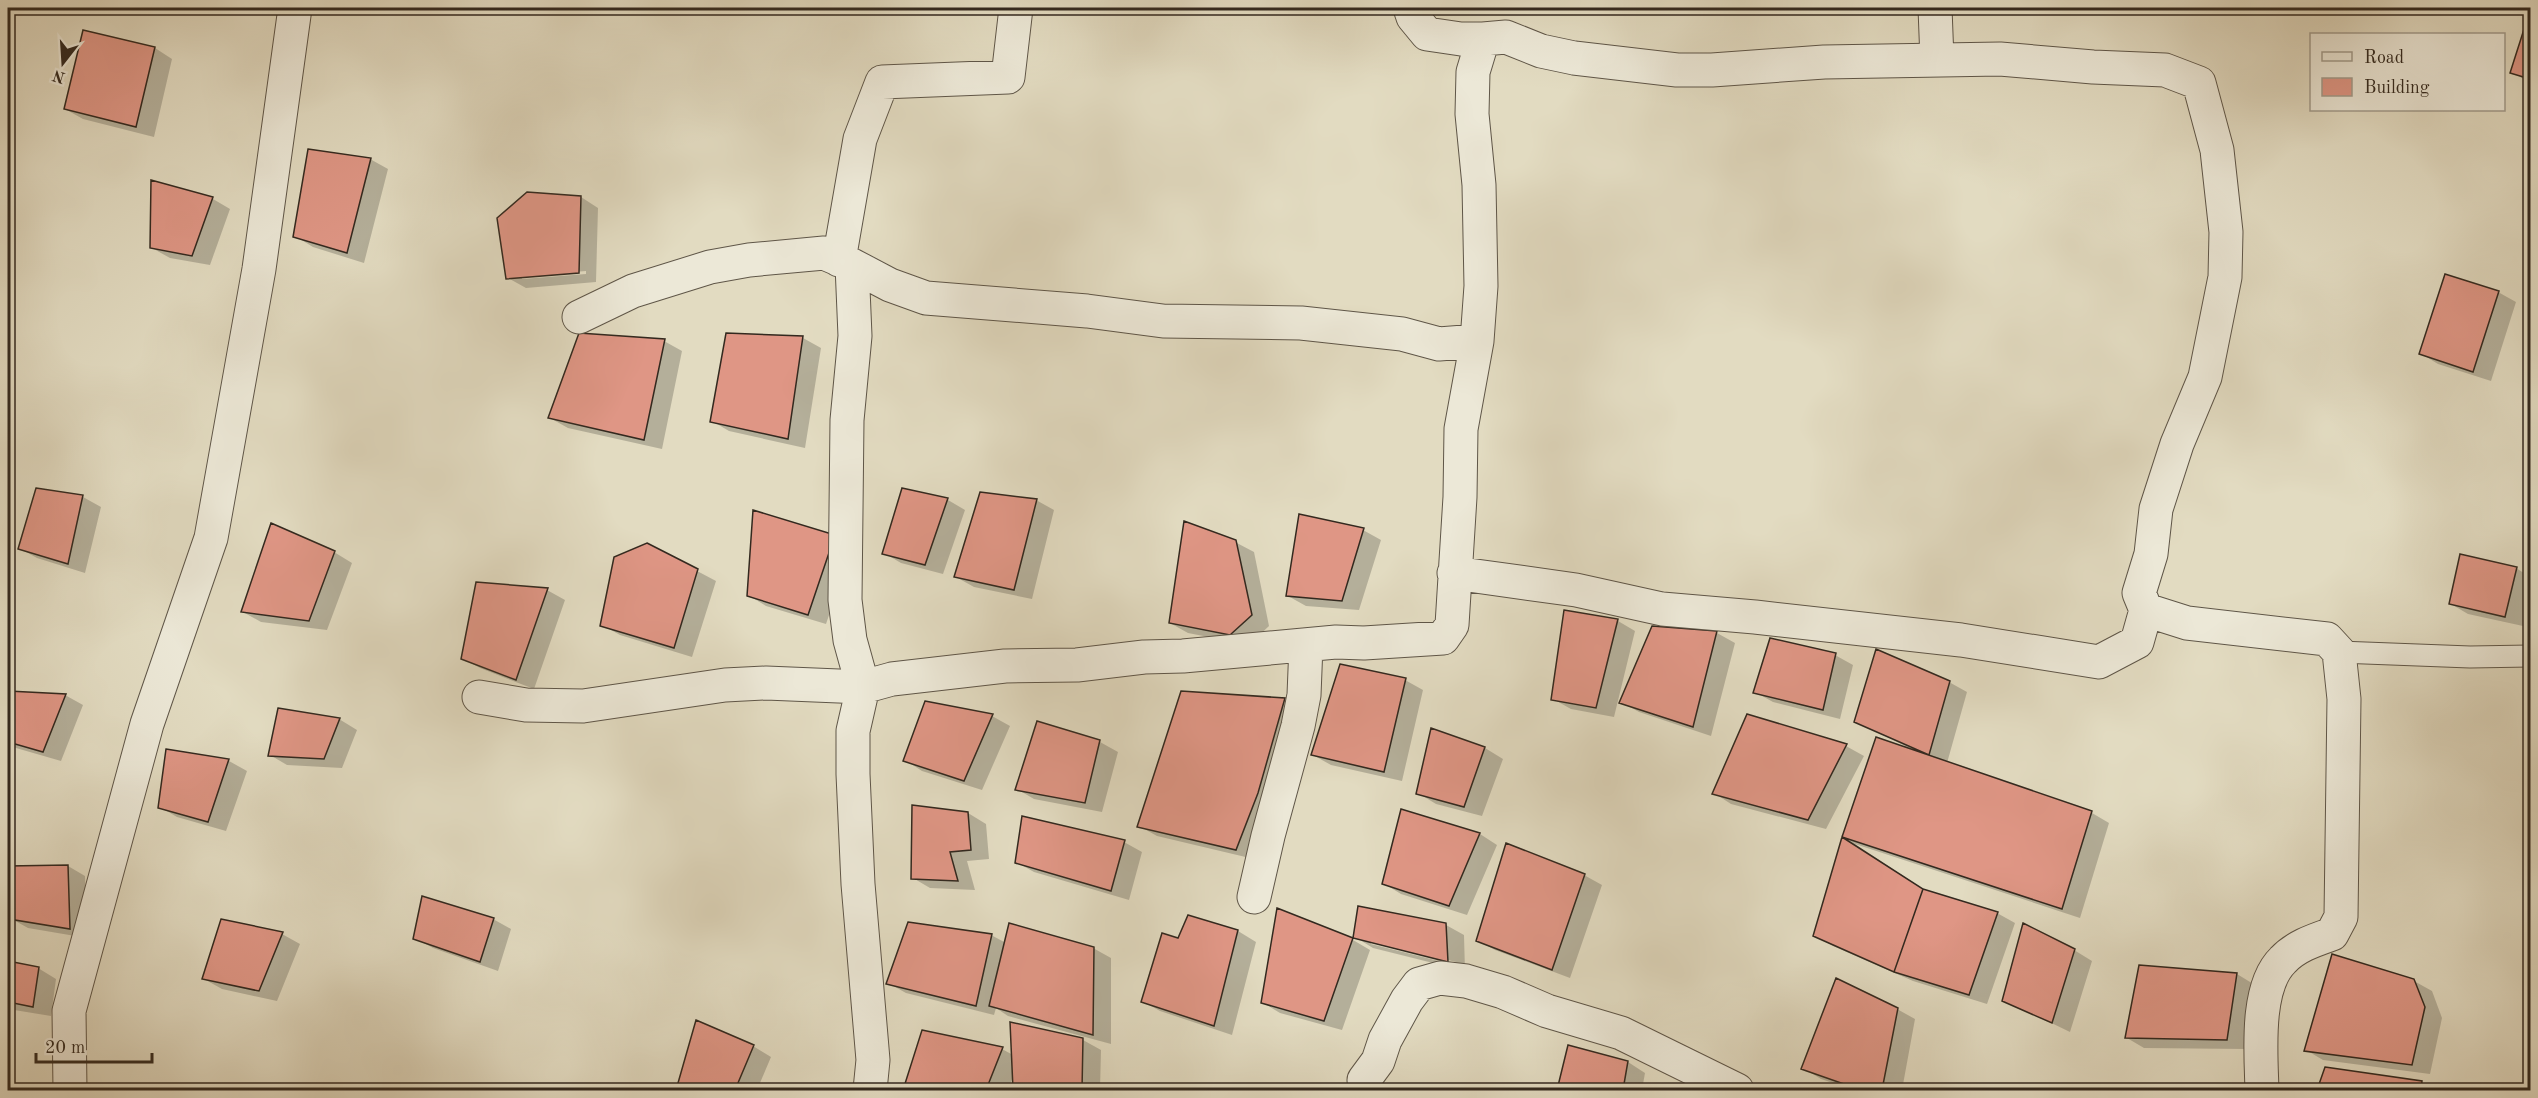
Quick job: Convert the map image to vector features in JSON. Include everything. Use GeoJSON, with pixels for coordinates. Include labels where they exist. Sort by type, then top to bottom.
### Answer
{"type":"FeatureCollection","features":[{"type":"Feature","properties":{"kind":"street"},"geometry":{"type":"LineString","coordinates":[[70,1090],[69,1011],[147,724],[211,538],[259,269],[295,8]]}},
{"type":"Feature","properties":{"kind":"street"},"geometry":{"type":"LineString","coordinates":[[870,1090],[873,1060],[858,884],[853,774],[853,731],[863,687],[850,640],[845,600],[847,420],[855,336],[845,262],[860,139],[882,82],[1008,77],[1016,8]]}},
{"type":"Feature","properties":{"kind":"street"},"geometry":{"type":"LineString","coordinates":[[1410,8],[1413,17],[1427,34],[1461,39],[1506,37],[1541,51],[1574,58],[1677,70],[1712,70],[1824,62],[2000,59],[2165,70],[2199,84],[2217,150],[2226,232],[2225,278],[2205,377],[2200,395],[2177,444],[2156,510],[2151,554],[2139,593],[2146,610],[2137,642],[2099,662],[1960,640],[1662,609],[1576,590],[1454,573]]}},
{"type":"Feature","properties":{"kind":"street"},"geometry":{"type":"LineString","coordinates":[[1935,8],[1937,60]]}},
{"type":"Feature","properties":{"kind":"street"},"geometry":{"type":"LineString","coordinates":[[479,697],[526,705],[583,706],[725,685],[766,683],[863,687],[892,679],[1005,666],[1077,665],[1144,657],[1183,656],[1336,642],[1364,643],[1443,638],[1452,625],[1460,497],[1461,429],[1477,341],[1481,286],[1479,184],[1473,145],[1472,104],[1473,72],[1483,39]]}},
{"type":"Feature","properties":{"kind":"street"},"geometry":{"type":"LineString","coordinates":[[579,317],[633,291],[710,267],[749,260],[824,253],[890,285],[926,298],[1087,311],[1163,321],[1301,323],[1402,334],[1439,344],[1477,341]]}},
{"type":"Feature","properties":{"kind":"street"},"geometry":{"type":"LineString","coordinates":[[2146,610],[2187,623],[2327,639],[2339,652],[2344,699],[2341,917],[2332,934],[2295,949],[2281,961],[2269,980],[2261,1041],[2262,1090]]}},
{"type":"Feature","properties":{"kind":"street"},"geometry":{"type":"LineString","coordinates":[[1254,897],[1298,726],[1304,695],[1306,645]]}},
{"type":"Feature","properties":{"kind":"street"},"geometry":{"type":"LineString","coordinates":[[1365,1090],[1364,1080],[1378,1061],[1385,1040],[1407,999],[1419,984],[1440,978],[1484,986],[1547,1011],[1621,1033],[1737,1090]]}},
{"type":"Feature","properties":{"kind":"lane"},"geometry":{"type":"LineString","coordinates":[[2339,652],[2470,657],[2530,656]]}},
{"type":"Feature","properties":{"kind":"building"},"geometry":{"type":"Polygon","coordinates":[[[2526,23],[2530,24],[2530,79],[2510,73],[2526,23]]]}},
{"type":"Feature","properties":{"kind":"building"},"geometry":{"type":"Polygon","coordinates":[[[83,30],[155,47],[136,127],[64,109],[83,30]]]}},
{"type":"Feature","properties":{"kind":"building"},"geometry":{"type":"Polygon","coordinates":[[[308,149],[371,158],[347,253],[293,237],[308,149]]]}},
{"type":"Feature","properties":{"kind":"building"},"geometry":{"type":"Polygon","coordinates":[[[151,180],[213,197],[192,256],[150,248],[151,180]]]}},
{"type":"Feature","properties":{"kind":"building"},"geometry":{"type":"Polygon","coordinates":[[[527,192],[581,196],[579,273],[506,279],[497,218],[527,192]]]}},
{"type":"Feature","properties":{"kind":"building"},"geometry":{"type":"Polygon","coordinates":[[[2445,274],[2499,291],[2473,372],[2419,354],[2445,274]]]}},
{"type":"Feature","properties":{"kind":"building"},"geometry":{"type":"Polygon","coordinates":[[[579,333],[665,339],[644,440],[548,418],[579,333]]]}},
{"type":"Feature","properties":{"kind":"building"},"geometry":{"type":"Polygon","coordinates":[[[726,333],[803,336],[788,439],[710,422],[726,333]]]}},
{"type":"Feature","properties":{"kind":"building"},"geometry":{"type":"Polygon","coordinates":[[[36,488],[83,495],[68,564],[18,549],[36,488]]]}},
{"type":"Feature","properties":{"kind":"building"},"geometry":{"type":"Polygon","coordinates":[[[902,488],[948,498],[925,565],[882,554],[902,488]]]}},
{"type":"Feature","properties":{"kind":"building"},"geometry":{"type":"Polygon","coordinates":[[[980,492],[1037,499],[1014,590],[954,577],[980,492]]]}},
{"type":"Feature","properties":{"kind":"building"},"geometry":{"type":"Polygon","coordinates":[[[753,510],[835,535],[808,615],[747,596],[753,510]]]}},
{"type":"Feature","properties":{"kind":"building"},"geometry":{"type":"Polygon","coordinates":[[[1299,514],[1364,528],[1342,601],[1286,596],[1299,514]]]}},
{"type":"Feature","properties":{"kind":"building"},"geometry":{"type":"Polygon","coordinates":[[[1184,521],[1236,540],[1252,615],[1230,635],[1169,623],[1184,521]]]}},
{"type":"Feature","properties":{"kind":"building"},"geometry":{"type":"Polygon","coordinates":[[[271,523],[335,551],[309,621],[241,612],[271,523]]]}},
{"type":"Feature","properties":{"kind":"building"},"geometry":{"type":"Polygon","coordinates":[[[647,543],[698,569],[674,648],[600,626],[614,557],[647,543]]]}},
{"type":"Feature","properties":{"kind":"building"},"geometry":{"type":"Polygon","coordinates":[[[2460,554],[2517,567],[2505,617],[2449,604],[2460,554]]]}},
{"type":"Feature","properties":{"kind":"building"},"geometry":{"type":"Polygon","coordinates":[[[476,582],[548,588],[516,680],[461,659],[476,582]]]}},
{"type":"Feature","properties":{"kind":"building"},"geometry":{"type":"Polygon","coordinates":[[[1564,610],[1618,619],[1596,708],[1551,700],[1564,610]]]}},
{"type":"Feature","properties":{"kind":"building"},"geometry":{"type":"Polygon","coordinates":[[[1652,626],[1717,631],[1693,727],[1619,703],[1652,626]]]}},
{"type":"Feature","properties":{"kind":"building"},"geometry":{"type":"Polygon","coordinates":[[[1770,638],[1836,653],[1823,710],[1753,693],[1770,638]]]}},
{"type":"Feature","properties":{"kind":"building"},"geometry":{"type":"Polygon","coordinates":[[[1876,649],[1950,681],[1929,755],[1854,722],[1876,649]]]}},
{"type":"Feature","properties":{"kind":"building"},"geometry":{"type":"Polygon","coordinates":[[[1340,664],[1406,678],[1384,772],[1311,755],[1340,664]]]}},
{"type":"Feature","properties":{"kind":"building"},"geometry":{"type":"Polygon","coordinates":[[[8,691],[66,694],[43,752],[8,742],[8,691]]]}},
{"type":"Feature","properties":{"kind":"building"},"geometry":{"type":"Polygon","coordinates":[[[1181,691],[1285,698],[1258,793],[1236,850],[1137,827],[1181,691]]]}},
{"type":"Feature","properties":{"kind":"building"},"geometry":{"type":"Polygon","coordinates":[[[925,701],[993,714],[964,781],[903,761],[925,701]]]}},
{"type":"Feature","properties":{"kind":"building"},"geometry":{"type":"Polygon","coordinates":[[[278,708],[340,718],[324,759],[268,756],[278,708]]]}},
{"type":"Feature","properties":{"kind":"building"},"geometry":{"type":"Polygon","coordinates":[[[1747,714],[1847,744],[1808,820],[1712,794],[1747,714]]]}},
{"type":"Feature","properties":{"kind":"building"},"geometry":{"type":"Polygon","coordinates":[[[1037,721],[1100,740],[1085,803],[1015,790],[1037,721]]]}},
{"type":"Feature","properties":{"kind":"building"},"geometry":{"type":"Polygon","coordinates":[[[1431,728],[1485,747],[1464,807],[1416,794],[1431,728]]]}},
{"type":"Feature","properties":{"kind":"building"},"geometry":{"type":"Polygon","coordinates":[[[1876,737],[2092,811],[2062,909],[1842,837],[1876,737]]]}},
{"type":"Feature","properties":{"kind":"building"},"geometry":{"type":"Polygon","coordinates":[[[166,749],[229,759],[208,822],[158,808],[166,749]]]}},
{"type":"Feature","properties":{"kind":"building"},"geometry":{"type":"Polygon","coordinates":[[[912,805],[968,812],[971,850],[950,852],[958,881],[911,879],[912,805]]]}},
{"type":"Feature","properties":{"kind":"building"},"geometry":{"type":"Polygon","coordinates":[[[1401,809],[1480,833],[1449,906],[1382,884],[1401,809]]]}},
{"type":"Feature","properties":{"kind":"building"},"geometry":{"type":"Polygon","coordinates":[[[1022,816],[1125,840],[1111,891],[1015,863],[1022,816]]]}},
{"type":"Feature","properties":{"kind":"building"},"geometry":{"type":"Polygon","coordinates":[[[1842,837],[1923,889],[1894,972],[1813,936],[1842,837]]]}},
{"type":"Feature","properties":{"kind":"building"},"geometry":{"type":"Polygon","coordinates":[[[1506,843],[1585,874],[1552,970],[1476,941],[1506,843]]]}},
{"type":"Feature","properties":{"kind":"building"},"geometry":{"type":"Polygon","coordinates":[[[68,865],[70,929],[9,919],[8,866],[68,865]]]}},
{"type":"Feature","properties":{"kind":"building"},"geometry":{"type":"Polygon","coordinates":[[[1923,889],[1998,912],[1969,995],[1894,972],[1923,889]]]}},
{"type":"Feature","properties":{"kind":"building"},"geometry":{"type":"Polygon","coordinates":[[[422,896],[494,918],[480,962],[413,939],[422,896]]]}},
{"type":"Feature","properties":{"kind":"building"},"geometry":{"type":"Polygon","coordinates":[[[1358,906],[1446,923],[1448,962],[1353,938],[1358,906]]]}},
{"type":"Feature","properties":{"kind":"building"},"geometry":{"type":"Polygon","coordinates":[[[1277,908],[1353,938],[1324,1021],[1261,1003],[1277,908]]]}},
{"type":"Feature","properties":{"kind":"building"},"geometry":{"type":"Polygon","coordinates":[[[1188,915],[1238,930],[1214,1026],[1141,1002],[1162,933],[1178,938],[1188,915]]]}},
{"type":"Feature","properties":{"kind":"building"},"geometry":{"type":"Polygon","coordinates":[[[221,919],[283,932],[259,991],[202,979],[221,919]]]}},
{"type":"Feature","properties":{"kind":"building"},"geometry":{"type":"Polygon","coordinates":[[[908,922],[992,934],[976,1006],[886,984],[908,922]]]}},
{"type":"Feature","properties":{"kind":"building"},"geometry":{"type":"Polygon","coordinates":[[[1009,923],[1094,947],[1093,1035],[989,1006],[1009,923]]]}},
{"type":"Feature","properties":{"kind":"building"},"geometry":{"type":"Polygon","coordinates":[[[2023,923],[2075,949],[2052,1023],[2002,1001],[2023,923]]]}},
{"type":"Feature","properties":{"kind":"building"},"geometry":{"type":"Polygon","coordinates":[[[2332,954],[2414,979],[2425,1007],[2412,1065],[2304,1051],[2332,954]]]}},
{"type":"Feature","properties":{"kind":"building"},"geometry":{"type":"Polygon","coordinates":[[[8,961],[39,967],[33,1007],[8,1002],[8,961]]]}},
{"type":"Feature","properties":{"kind":"building"},"geometry":{"type":"Polygon","coordinates":[[[2139,965],[2237,973],[2227,1040],[2125,1038],[2139,965]]]}},
{"type":"Feature","properties":{"kind":"building"},"geometry":{"type":"Polygon","coordinates":[[[1836,978],[1898,1008],[1882,1090],[1861,1090],[1801,1069],[1836,978]]]}},
{"type":"Feature","properties":{"kind":"building"},"geometry":{"type":"Polygon","coordinates":[[[696,1020],[754,1045],[735,1090],[676,1090],[696,1020]]]}},
{"type":"Feature","properties":{"kind":"building"},"geometry":{"type":"Polygon","coordinates":[[[1010,1022],[1083,1038],[1082,1090],[1013,1089],[1010,1022]]]}},
{"type":"Feature","properties":{"kind":"building"},"geometry":{"type":"Polygon","coordinates":[[[922,1030],[1003,1047],[986,1090],[903,1090],[922,1030]]]}},
{"type":"Feature","properties":{"kind":"building"},"geometry":{"type":"Polygon","coordinates":[[[1568,1045],[1628,1061],[1623,1090],[1557,1090],[1568,1045]]]}},
{"type":"Feature","properties":{"kind":"building"},"geometry":{"type":"Polygon","coordinates":[[[2325,1067],[2422,1081],[2421,1090],[2317,1090],[2325,1067]]]}}]}
